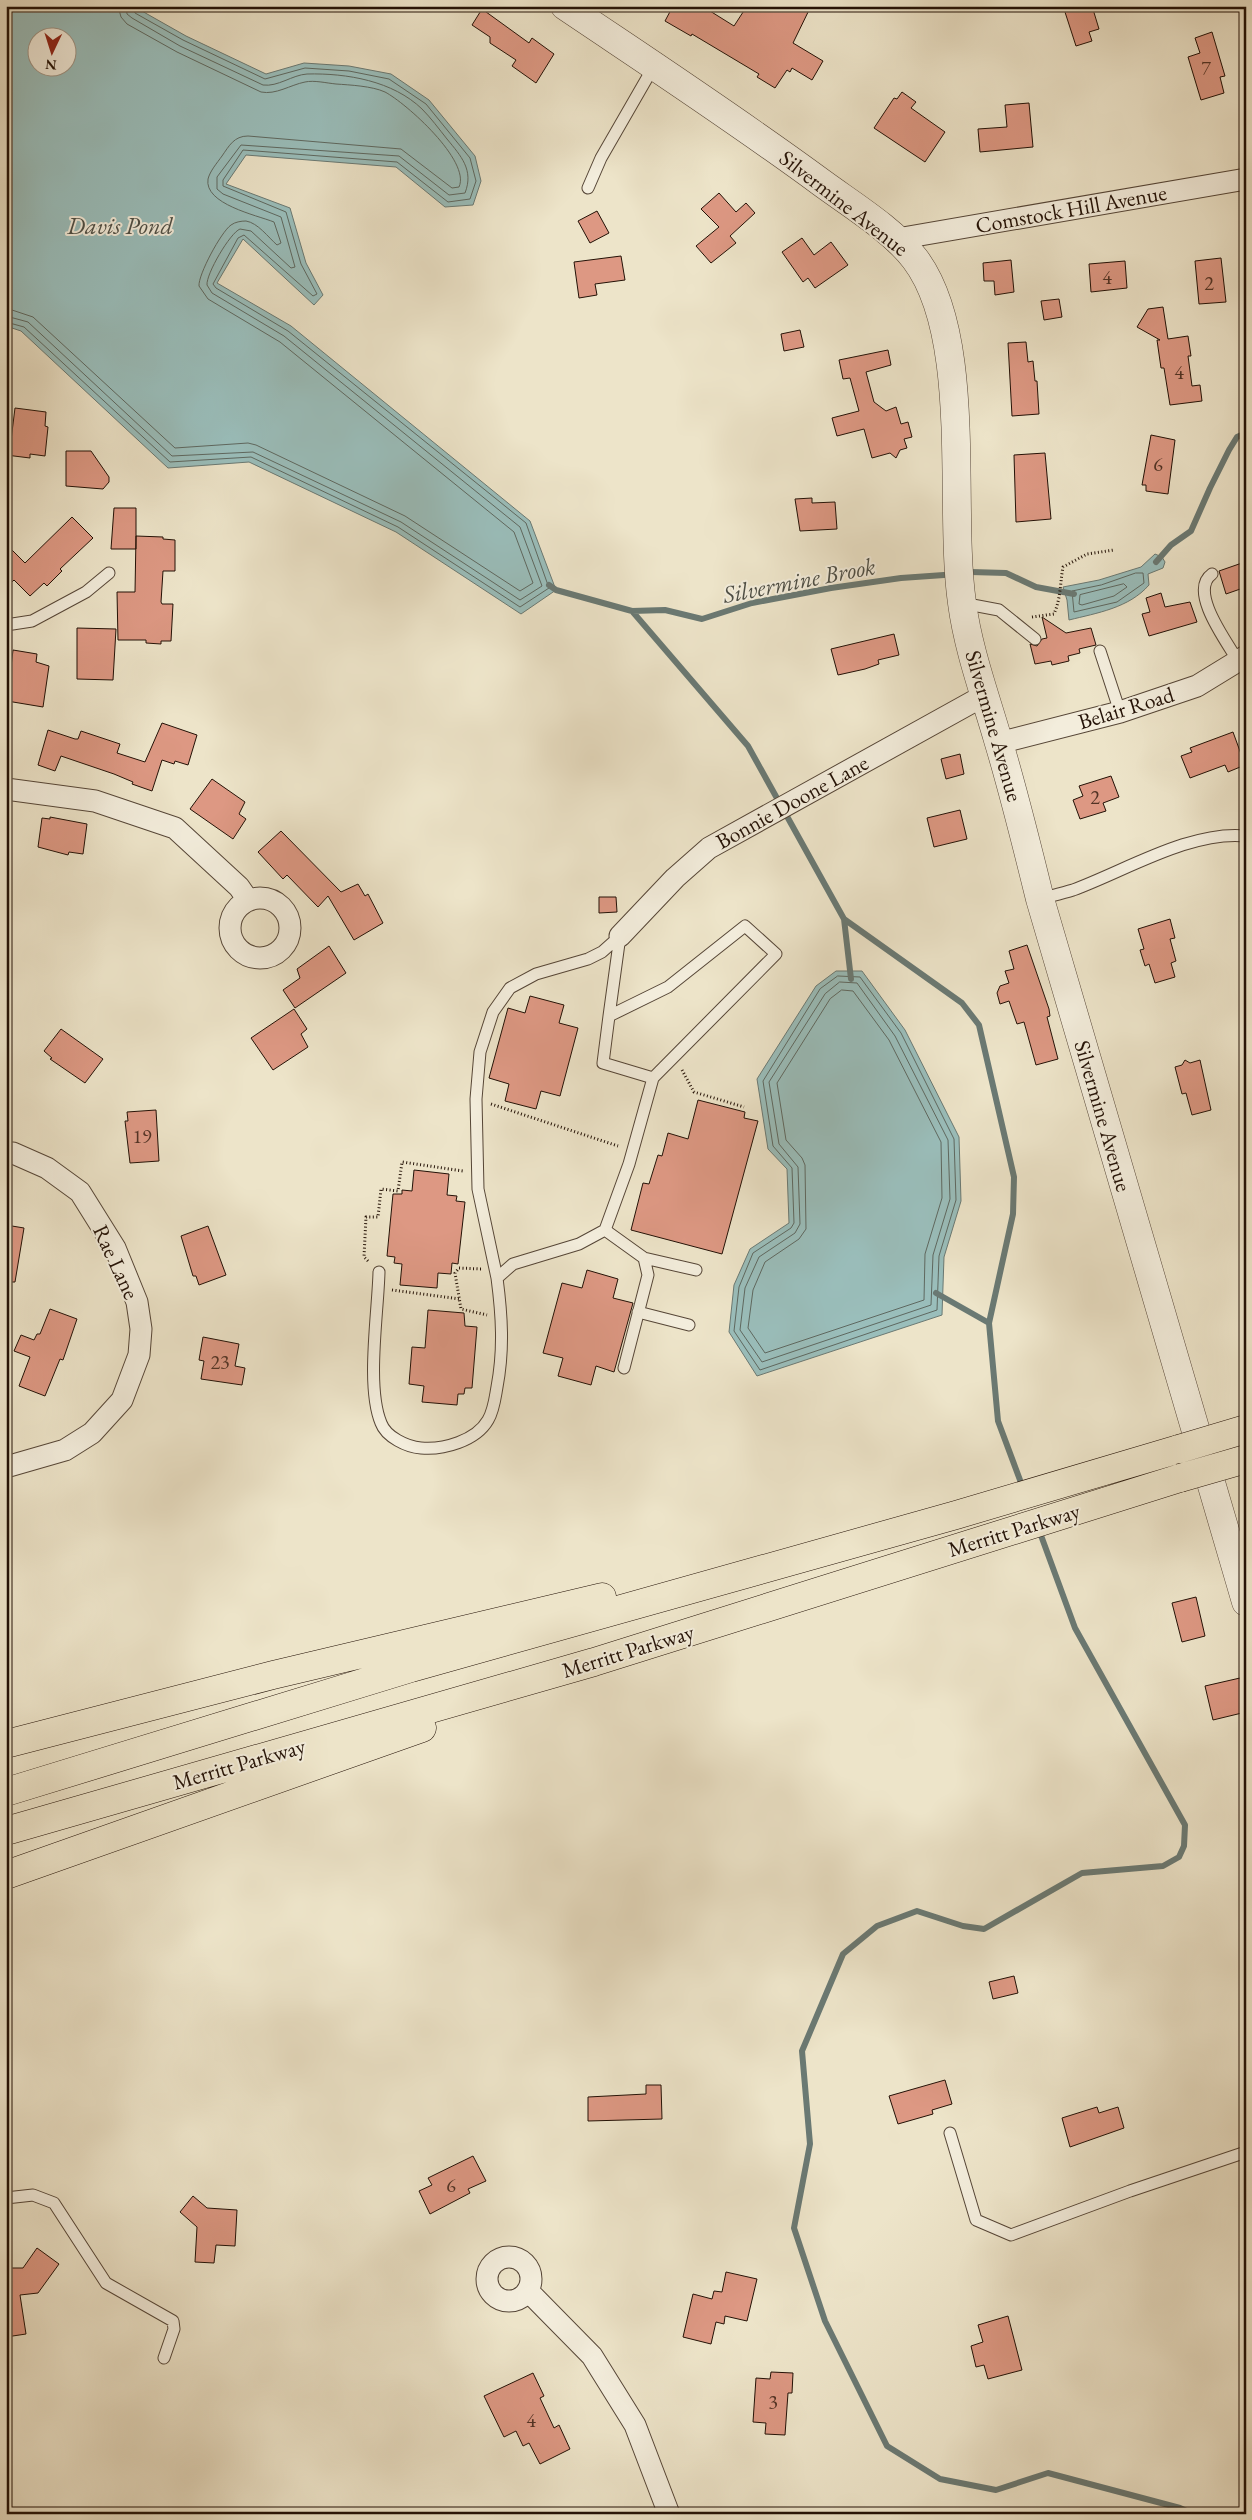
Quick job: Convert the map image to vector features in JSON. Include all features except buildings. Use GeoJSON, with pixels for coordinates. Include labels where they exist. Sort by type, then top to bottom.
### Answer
{"type":"FeatureCollection","features":[{"type":"Feature","properties":{"kind":"highway","name":"Merritt Parkway"},"geometry":{"type":"LineString","coordinates":[[6,1792],[411,1668],[956,1515],[1246,1430]]}},
{"type":"Feature","properties":{"kind":"highway","name":"Merritt Parkway"},"geometry":{"type":"LineString","coordinates":[[6,1831],[594,1662],[965,1544],[1246,1459]]}},
{"type":"Feature","properties":{"kind":"highway"},"geometry":{"type":"LineString","coordinates":[[6,1744],[264,1677],[532,1612],[614,1594],[754,1571]]}},
{"type":"Feature","properties":{"kind":"highway"},"geometry":{"type":"LineString","coordinates":[[6,1876],[389,1741],[594,1662]]}},
{"type":"Feature","properties":{"kind":"street","name":"Silvermine Avenue"},"geometry":{"type":"LineString","coordinates":[[565,6],[810,174],[896,239],[923,270],[932,289],[946,337],[953,404],[958,564],[962,603],[1040,899],[1246,1602]]}},
{"type":"Feature","properties":{"kind":"street","name":"Comstock Hill Avenue"},"geometry":{"type":"LineString","coordinates":[[896,239],[1246,179]]}},
{"type":"Feature","properties":{"kind":"street","name":"Belair Road"},"geometry":{"type":"LineString","coordinates":[[999,743],[1120,712],[1197,686],[1242,659]]}},
{"type":"Feature","properties":{"kind":"street","name":"Bonnie Doone Lane"},"geometry":{"type":"LineString","coordinates":[[620,936],[686,867],[729,835],[985,695]]}},
{"type":"Feature","properties":{"kind":"street"},"geometry":{"type":"LineString","coordinates":[[6,789],[95,801],[175,828],[239,887],[248,900]]}},
{"type":"Feature","properties":{"kind":"street","name":"Rae Lane"},"geometry":{"type":"LineString","coordinates":[[6,1154],[13,1153],[47,1168],[80,1192],[115,1248],[137,1302],[140,1330],[139,1355],[122,1400],[92,1433],[65,1450],[6,1467]]}},
{"type":"Feature","properties":{"kind":"street"},"geometry":{"type":"LineString","coordinates":[[528,2291],[592,2356],[634,2425],[669,2514]]}},
{"type":"Feature","properties":{"kind":"lane"},"geometry":{"type":"LineString","coordinates":[[588,188],[601,158],[654,66]]}},
{"type":"Feature","properties":{"kind":"lane"},"geometry":{"type":"LineString","coordinates":[[6,625],[32,621],[86,592],[109,572]]}},
{"type":"Feature","properties":{"kind":"lane"},"geometry":{"type":"LineString","coordinates":[[1212,574],[1206,578],[1204,586],[1206,604],[1242,659]]}},
{"type":"Feature","properties":{"kind":"lane"},"geometry":{"type":"LineString","coordinates":[[962,603],[999,610],[1035,639]]}},
{"type":"Feature","properties":{"kind":"lane"},"geometry":{"type":"LineString","coordinates":[[1100,651],[1120,712]]}},
{"type":"Feature","properties":{"kind":"lane"},"geometry":{"type":"LineString","coordinates":[[1040,899],[1074,890],[1132,864],[1208,837],[1246,836]]}},
{"type":"Feature","properties":{"kind":"lane"},"geometry":{"type":"LineString","coordinates":[[496,1274],[513,1264],[580,1244],[604,1230],[633,1151],[653,1078],[776,954],[745,926],[668,987],[609,1016]]}},
{"type":"Feature","properties":{"kind":"lane"},"geometry":{"type":"LineString","coordinates":[[620,936],[603,1063],[653,1078]]}},
{"type":"Feature","properties":{"kind":"lane"},"geometry":{"type":"LineString","coordinates":[[379,1272],[373,1385],[381,1424],[390,1434],[412,1447],[438,1448],[450,1445],[479,1431],[488,1421],[493,1409],[503,1343],[502,1318],[496,1274],[478,1189],[476,1100],[480,1052],[493,1012],[510,988],[536,974],[595,956],[620,936]]}},
{"type":"Feature","properties":{"kind":"lane"},"geometry":{"type":"LineString","coordinates":[[604,1230],[644,1258],[696,1270]]}},
{"type":"Feature","properties":{"kind":"lane"},"geometry":{"type":"LineString","coordinates":[[624,1368],[648,1275],[644,1258]]}},
{"type":"Feature","properties":{"kind":"lane"},"geometry":{"type":"LineString","coordinates":[[638,1312],[689,1325]]}},
{"type":"Feature","properties":{"kind":"lane"},"geometry":{"type":"LineString","coordinates":[[950,2133],[976,2220],[1011,2235],[1130,2191],[1246,2152]]}},
{"type":"Feature","properties":{"kind":"lane"},"geometry":{"type":"LineString","coordinates":[[6,2198],[33,2195],[54,2203],[106,2282],[173,2321],[174,2329],[164,2358]]}},
{"type":"Feature","properties":{"kind":"path"},"geometry":{"type":"LineString","coordinates":[[1018,624],[1034,616],[1054,614],[1060,600],[1063,567],[1087,554],[1114,550]]}},
{"type":"Feature","properties":{"kind":"path"},"geometry":{"type":"LineString","coordinates":[[675,1056],[694,1092],[744,1107]]}},
{"type":"Feature","properties":{"kind":"path"},"geometry":{"type":"LineString","coordinates":[[476,1100],[633,1151]]}},
{"type":"Feature","properties":{"kind":"path"},"geometry":{"type":"LineString","coordinates":[[379,1272],[364,1257],[366,1217],[378,1217],[381,1189],[398,1191],[402,1162],[478,1173]]}},
{"type":"Feature","properties":{"kind":"path"},"geometry":{"type":"LineString","coordinates":[[496,1274],[459,1268],[455,1273],[462,1310],[502,1318]]}},
{"type":"Feature","properties":{"kind":"path"},"geometry":{"type":"LineString","coordinates":[[379,1288],[460,1299]]}},
{"type":"Feature","properties":{"kind":"water","name":"Davis Pond"},"geometry":{"type":"Polygon","coordinates":[[[6,6],[133,6],[186,36],[266,74],[304,63],[349,66],[391,74],[429,100],[475,156],[481,181],[473,205],[445,207],[396,167],[246,155],[226,184],[290,208],[306,263],[323,295],[314,305],[243,239],[217,283],[291,326],[530,521],[556,590],[521,614],[396,532],[249,462],[168,468],[21,331],[6,326],[6,6]]]}},
{"type":"Feature","properties":{"kind":"water"},"geometry":{"type":"Polygon","coordinates":[[[1155,554],[1162,557],[1165,562],[1163,568],[1148,574],[1149,585],[1141,593],[1112,608],[1069,620],[1067,600],[1063,587],[1099,580],[1141,567],[1155,554]]]}},
{"type":"Feature","properties":{"kind":"water"},"geometry":{"type":"Polygon","coordinates":[[[836,971],[862,971],[905,1030],[959,1137],[961,1201],[944,1257],[942,1315],[757,1376],[729,1332],[734,1285],[750,1249],[789,1223],[787,1169],[768,1149],[757,1079],[816,986],[836,971]]]}},
{"type":"Feature","properties":{"kind":"waterway","name":"Silvermine Brook"},"geometry":{"type":"LineString","coordinates":[[1156,562],[1171,545],[1191,531],[1229,450],[1237,437],[1246,433]]}},
{"type":"Feature","properties":{"kind":"waterway","name":"Silvermine Brook"},"geometry":{"type":"LineString","coordinates":[[971,572],[1006,573],[1036,587],[1074,594]]}},
{"type":"Feature","properties":{"kind":"waterway","name":"Silvermine Brook"},"geometry":{"type":"LineString","coordinates":[[632,611],[665,610],[702,619],[752,603],[831,588],[901,578],[944,575]]}},
{"type":"Feature","properties":{"kind":"waterway"},"geometry":{"type":"LineString","coordinates":[[549,585],[556,590],[632,611],[748,746],[844,919],[962,1003],[979,1025],[1014,1177],[1013,1214],[989,1323],[998,1421],[1023,1488]]}},
{"type":"Feature","properties":{"kind":"waterway"},"geometry":{"type":"LineString","coordinates":[[844,919],[851,979]]}},
{"type":"Feature","properties":{"kind":"waterway"},"geometry":{"type":"LineString","coordinates":[[936,1293],[989,1323]]}},
{"type":"Feature","properties":{"kind":"waterway"},"geometry":{"type":"LineString","coordinates":[[1039,1530],[1075,1628],[1185,1825],[1184,1846],[1179,1857],[1163,1866],[1082,1873],[984,1929],[963,1926],[917,1911],[877,1926],[843,1954],[802,2051],[810,2144],[794,2228],[825,2321],[887,2446],[940,2479],[996,2490],[1048,2473],[1180,2508],[1176,2514]]}},
{"type":"Feature","properties":{"kind":"waterway"},"geometry":{"type":"LineString","coordinates":[[1180,2508],[1193,2514]]}}]}
